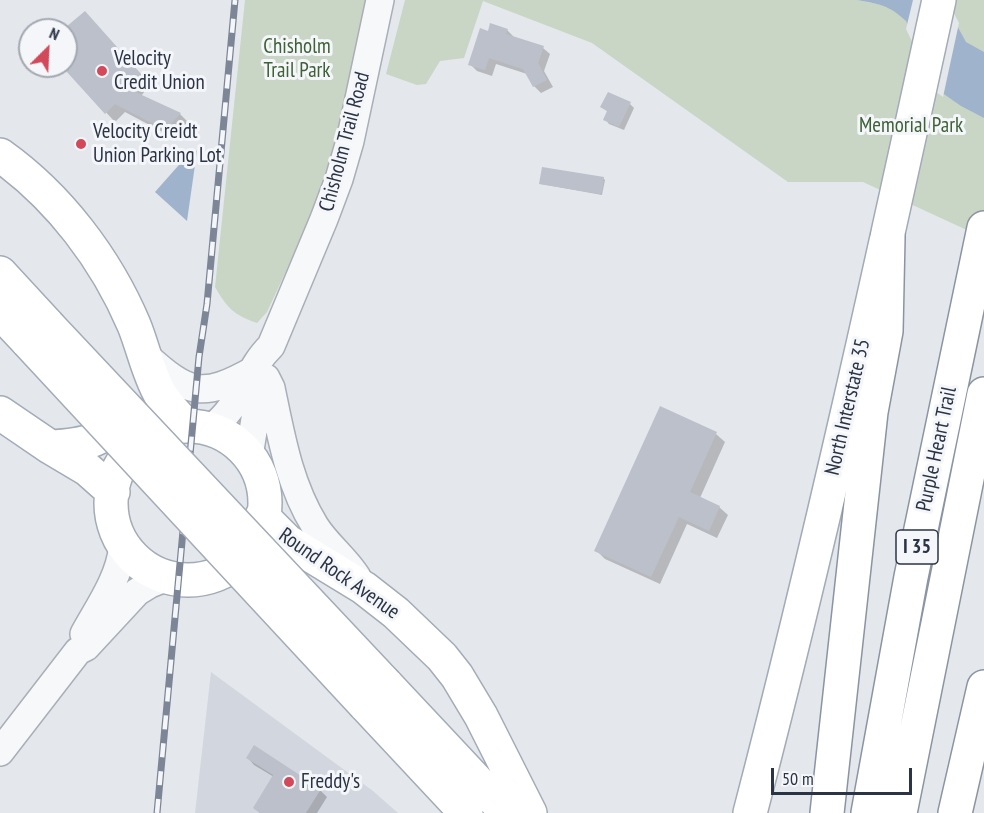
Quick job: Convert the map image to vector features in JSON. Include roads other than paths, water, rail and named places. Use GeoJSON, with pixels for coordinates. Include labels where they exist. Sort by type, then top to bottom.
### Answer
{"type":"FeatureCollection","features":[{"type":"Feature","properties":{"kind":"main road","name":"North Interstate 35"},"geometry":{"type":"LineString","coordinates":[[750,813],[775,717],[888,237],[939,0]]}},
{"type":"Feature","properties":{"kind":"main road"},"geometry":{"type":"LineString","coordinates":[[0,155],[32,180],[58,207],[103,263],[146,355],[159,393],[170,410],[198,427],[233,439],[258,470],[264,500],[262,516],[257,534],[246,552],[223,572],[210,578],[186,582],[152,573],[139,564],[123,546],[114,523],[113,492],[121,468],[136,448],[157,433],[171,428],[198,427]]}},
{"type":"Feature","properties":{"kind":"main road","name":"Purple Heart Trail"},"geometry":{"type":"LineString","coordinates":[[868,813],[911,577],[984,228]]}},
{"type":"Feature","properties":{"kind":"main road"},"geometry":{"type":"LineString","coordinates":[[827,813],[871,412],[886,331],[888,237]]}},
{"type":"Feature","properties":{"kind":"main road"},"geometry":{"type":"LineString","coordinates":[[0,273],[38,333],[375,694],[507,813]]}},
{"type":"Feature","properties":{"kind":"main road"},"geometry":{"type":"LineString","coordinates":[[0,312],[38,333]]}},
{"type":"Feature","properties":{"kind":"main road"},"geometry":{"type":"LineString","coordinates":[[50,447],[77,445],[97,439],[117,426],[131,406],[146,355]]}},
{"type":"Feature","properties":{"kind":"main road","name":"Purple Heart Trail"},"geometry":{"type":"LineString","coordinates":[[900,813],[984,394]]}},
{"type":"Feature","properties":{"kind":"main road"},"geometry":{"type":"LineString","coordinates":[[0,413],[87,469],[113,492]]}},
{"type":"Feature","properties":{"kind":"main road","name":"Round Rock Avenue"},"geometry":{"type":"LineString","coordinates":[[262,516],[287,541],[364,588],[414,628],[457,676],[481,716],[530,813]]}},
{"type":"Feature","properties":{"kind":"main road"},"geometry":{"type":"LineString","coordinates":[[955,813],[984,687]]}},
{"type":"Feature","properties":{"kind":"main road"},"geometry":{"type":"LineString","coordinates":[[375,694],[466,813]]}},
{"type":"Feature","properties":{"kind":"street","name":"Chisholm Trail Road"},"geometry":{"type":"LineString","coordinates":[[198,427],[225,417],[272,360],[271,346],[339,179],[350,141],[380,0]]}},
{"type":"Feature","properties":{"kind":"street"},"geometry":{"type":"LineString","coordinates":[[146,355],[167,375],[197,389],[213,389],[260,374],[271,388],[291,477],[304,505],[326,540],[350,566],[364,588]]}},
{"type":"Feature","properties":{"kind":"street","name":"Chisholm Trail Road"},"geometry":{"type":"LineString","coordinates":[[249,456],[260,374]]}},
{"type":"Feature","properties":{"kind":"street"},"geometry":{"type":"LineString","coordinates":[[0,752],[78,651],[80,642],[116,577],[123,546]]}},
{"type":"Feature","properties":{"kind":"street"},"geometry":{"type":"LineString","coordinates":[[78,651],[86,647],[137,592],[165,578]]}},
{"type":"Feature","properties":{"kind":"water"},"geometry":{"type":"Polygon","coordinates":[[[857,0],[943,0],[966,42],[984,52],[984,118],[938,90],[906,21],[883,6],[857,0]]]}},
{"type":"Feature","properties":{"kind":"water"},"geometry":{"type":"Polygon","coordinates":[[[193,149],[197,151],[187,221],[155,192],[193,149]]]}},
{"type":"Feature","properties":{"kind":"railway"},"geometry":{"type":"LineString","coordinates":[[157,813],[235,0]]}},
{"type":"Feature","properties":{"kind":"place","name":"Velocity Credit Union"},"geometry":{"type":"Point","coordinates":[102,71]}},
{"type":"Feature","properties":{"kind":"place","name":"Velocity Creidt Union Parking Lot"},"geometry":{"type":"Point","coordinates":[81,144]}},
{"type":"Feature","properties":{"kind":"place","name":"Freddy's"},"geometry":{"type":"Point","coordinates":[289,782]}},
{"type":"Feature","properties":{"kind":"park label","name":"Chisholm Trail Park"},"geometry":{"type":"Point","coordinates":[297,59]}},
{"type":"Feature","properties":{"kind":"park label","name":"Memorial Park"},"geometry":{"type":"Point","coordinates":[911,126]}}]}
